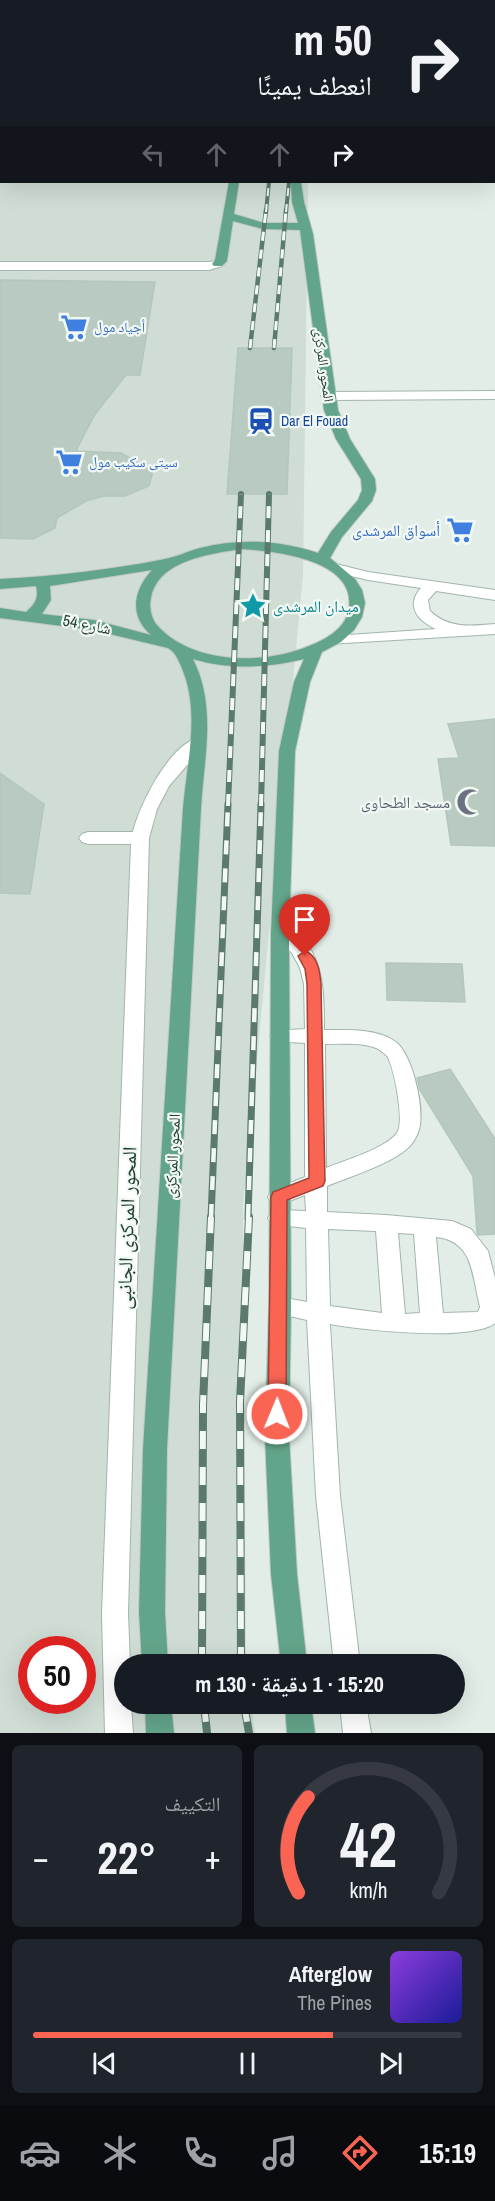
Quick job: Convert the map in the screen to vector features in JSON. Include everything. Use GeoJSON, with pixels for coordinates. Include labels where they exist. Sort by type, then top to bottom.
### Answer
{"type":"FeatureCollection","features":[{"type":"Feature","properties":{"kind":"main road"},"geometry":{"type":"LineString","coordinates":[[218,264],[221,261],[234,183]]}},
{"type":"Feature","properties":{"kind":"main road","name":"المحور المركزى"},"geometry":{"type":"LineString","coordinates":[[296,183],[305,227],[328,396],[336,424],[363,468],[368,479],[369,490],[365,501],[336,535],[321,561]]}},
{"type":"Feature","properties":{"kind":"main road"},"geometry":{"type":"LineString","coordinates":[[229,216],[263,226],[305,227]]}},
{"type":"Feature","properties":{"kind":"main road"},"geometry":{"type":"LineString","coordinates":[[0,584],[107,575],[174,562],[195,553],[242,545],[290,549],[336,568],[352,585],[358,604],[355,617],[347,630],[334,641],[315,651],[272,662],[224,661],[177,648],[158,635],[147,623],[142,610],[143,596],[148,584],[174,562]]}},
{"type":"Feature","properties":{"kind":"main road"},"geometry":{"type":"LineString","coordinates":[[31,615],[45,600],[41,582]]}},
{"type":"Feature","properties":{"kind":"main road","name":"شارع 54"},"geometry":{"type":"LineString","coordinates":[[0,613],[31,615],[94,625],[177,648]]}},
{"type":"Feature","properties":{"kind":"main road","name":"المحور المركزى"},"geometry":{"type":"LineString","coordinates":[[155,1654],[152,1612],[155,1449],[192,808],[198,743],[198,694],[192,672],[177,648]]}},
{"type":"Feature","properties":{"kind":"main road"},"geometry":{"type":"LineString","coordinates":[[293,1654],[284,1574],[277,1436],[280,1306],[280,933],[287,751],[302,682],[315,651]]}},
{"type":"Feature","properties":{"kind":"main road"},"geometry":{"type":"LineString","coordinates":[[159,1714],[160,1733]]}},
{"type":"Feature","properties":{"kind":"main road"},"geometry":{"type":"LineString","coordinates":[[299,1714],[301,1733]]}},
{"type":"Feature","properties":{"kind":"street"},"geometry":{"type":"LineString","coordinates":[[0,266],[209,266],[218,264]]}},
{"type":"Feature","properties":{"kind":"street"},"geometry":{"type":"LineString","coordinates":[[328,396],[495,395]]}},
{"type":"Feature","properties":{"kind":"street"},"geometry":{"type":"LineString","coordinates":[[336,568],[495,595]]}},
{"type":"Feature","properties":{"kind":"street"},"geometry":{"type":"LineString","coordinates":[[432,586],[421,598],[420,605],[423,613],[438,625],[463,631]]}},
{"type":"Feature","properties":{"kind":"street"},"geometry":{"type":"LineString","coordinates":[[334,641],[495,629]]}},
{"type":"Feature","properties":{"kind":"street","name":"المحور المركزى الجانبى"},"geometry":{"type":"LineString","coordinates":[[119,1733],[115,1613],[140,838],[143,821],[154,793],[169,771],[198,743]]}},
{"type":"Feature","properties":{"kind":"street"},"geometry":{"type":"LineString","coordinates":[[88,838],[140,838]]}},
{"type":"Feature","properties":{"kind":"street"},"geometry":{"type":"LineString","coordinates":[[280,933],[305,956],[312,969],[322,1424],[330,1531],[346,1654]]}},
{"type":"Feature","properties":{"kind":"street"},"geometry":{"type":"LineString","coordinates":[[279,1207],[317,1181],[397,1146],[410,1127],[410,1117],[397,1057],[390,1047],[382,1042],[367,1040],[280,1035]]}},
{"type":"Feature","properties":{"kind":"street"},"geometry":{"type":"LineString","coordinates":[[279,1207],[317,1220],[386,1223],[452,1230],[466,1237],[477,1251],[491,1307],[486,1318],[476,1322],[393,1323],[318,1314],[280,1306]]}},
{"type":"Feature","properties":{"kind":"street"},"geometry":{"type":"LineString","coordinates":[[386,1223],[393,1323]]}},
{"type":"Feature","properties":{"kind":"street"},"geometry":{"type":"LineString","coordinates":[[424,1227],[432,1323]]}},
{"type":"Feature","properties":{"kind":"street"},"geometry":{"type":"LineString","coordinates":[[354,1714],[357,1733]]}},
{"type":"Feature","properties":{"kind":"shaded area"},"geometry":{"type":"Polygon","coordinates":[[[0,183],[308,183],[303,575],[243,1206],[246,1654],[114,1654],[114,1714],[252,1714],[255,1733],[0,1733],[0,183]]]}},
{"type":"Feature","properties":{"kind":"building"},"geometry":{"type":"Polygon","coordinates":[[[0,280],[155,282],[140,375],[126,375],[95,414],[76,451],[121,453],[153,471],[149,486],[125,496],[104,496],[86,501],[57,518],[55,528],[33,539],[0,538],[0,280]]]}},
{"type":"Feature","properties":{"kind":"building","name":"Dar El Fouad"},"geometry":{"type":"Polygon","coordinates":[[[238,348],[292,348],[287,494],[227,494],[238,348]]]}},
{"type":"Feature","properties":{"kind":"building","name":"مسجد الطحاوى"},"geometry":{"type":"Polygon","coordinates":[[[495,719],[495,846],[451,845],[438,759],[459,758],[448,724],[495,719]]]}},
{"type":"Feature","properties":{"kind":"building"},"geometry":{"type":"Polygon","coordinates":[[[0,773],[44,804],[30,894],[0,893],[0,773]]]}},
{"type":"Feature","properties":{"kind":"building"},"geometry":{"type":"Polygon","coordinates":[[[386,963],[462,964],[465,1002],[387,1000],[386,963]]]}},
{"type":"Feature","properties":{"kind":"building"},"geometry":{"type":"Polygon","coordinates":[[[450,1069],[495,1139],[495,1234],[478,1235],[473,1176],[420,1090],[417,1078],[450,1069]]]}},
{"type":"Feature","properties":{"kind":"railway"},"geometry":{"type":"LineString","coordinates":[[266,212],[269,183]]}},
{"type":"Feature","properties":{"kind":"railway"},"geometry":{"type":"LineString","coordinates":[[286,212],[289,183]]}},
{"type":"Feature","properties":{"kind":"railway"},"geometry":{"type":"LineString","coordinates":[[250,348],[266,210]]}},
{"type":"Feature","properties":{"kind":"railway"},"geometry":{"type":"LineString","coordinates":[[274,348],[286,210]]}},
{"type":"Feature","properties":{"kind":"railway"},"geometry":{"type":"LineString","coordinates":[[228,806],[241,494]]}},
{"type":"Feature","properties":{"kind":"railway"},"geometry":{"type":"LineString","coordinates":[[261,806],[269,494]]}},
{"type":"Feature","properties":{"kind":"railway"},"geometry":{"type":"LineString","coordinates":[[211,1218],[228,804]]}},
{"type":"Feature","properties":{"kind":"railway"},"geometry":{"type":"LineString","coordinates":[[248,1218],[261,804]]}},
{"type":"Feature","properties":{"kind":"railway"},"geometry":{"type":"LineString","coordinates":[[202,1654],[203,1405],[211,1217]]}},
{"type":"Feature","properties":{"kind":"railway"},"geometry":{"type":"LineString","coordinates":[[241,1654],[240,1402],[249,1217]]}},
{"type":"Feature","properties":{"kind":"railway"},"geometry":{"type":"LineString","coordinates":[[205,1714],[207,1733]]}},
{"type":"Feature","properties":{"kind":"railway"},"geometry":{"type":"LineString","coordinates":[[246,1714],[249,1733]]}},
{"type":"Feature","properties":{"kind":"place","name":"أجياد مول"},"geometry":{"type":"Point","coordinates":[74,327]}},
{"type":"Feature","properties":{"kind":"place","name":"Dar El Fouad"},"geometry":{"type":"Point","coordinates":[261,421]}},
{"type":"Feature","properties":{"kind":"place","name":"سيتى سكيب مول"},"geometry":{"type":"Point","coordinates":[69,462]}},
{"type":"Feature","properties":{"kind":"place","name":"أسواق المرشدى"},"geometry":{"type":"Point","coordinates":[460,530]}},
{"type":"Feature","properties":{"kind":"place","name":"ميدان المرشدى"},"geometry":{"type":"Point","coordinates":[253,606]}},
{"type":"Feature","properties":{"kind":"place","name":"مسجد الطحاوى"},"geometry":{"type":"Point","coordinates":[470,802]}},
{"type":"Feature","properties":{"kind":"route"},"geometry":{"type":"LineString","coordinates":[[277,1414],[280,1306],[279,1197],[317,1181],[314,984],[312,969],[305,956]]}}]}
